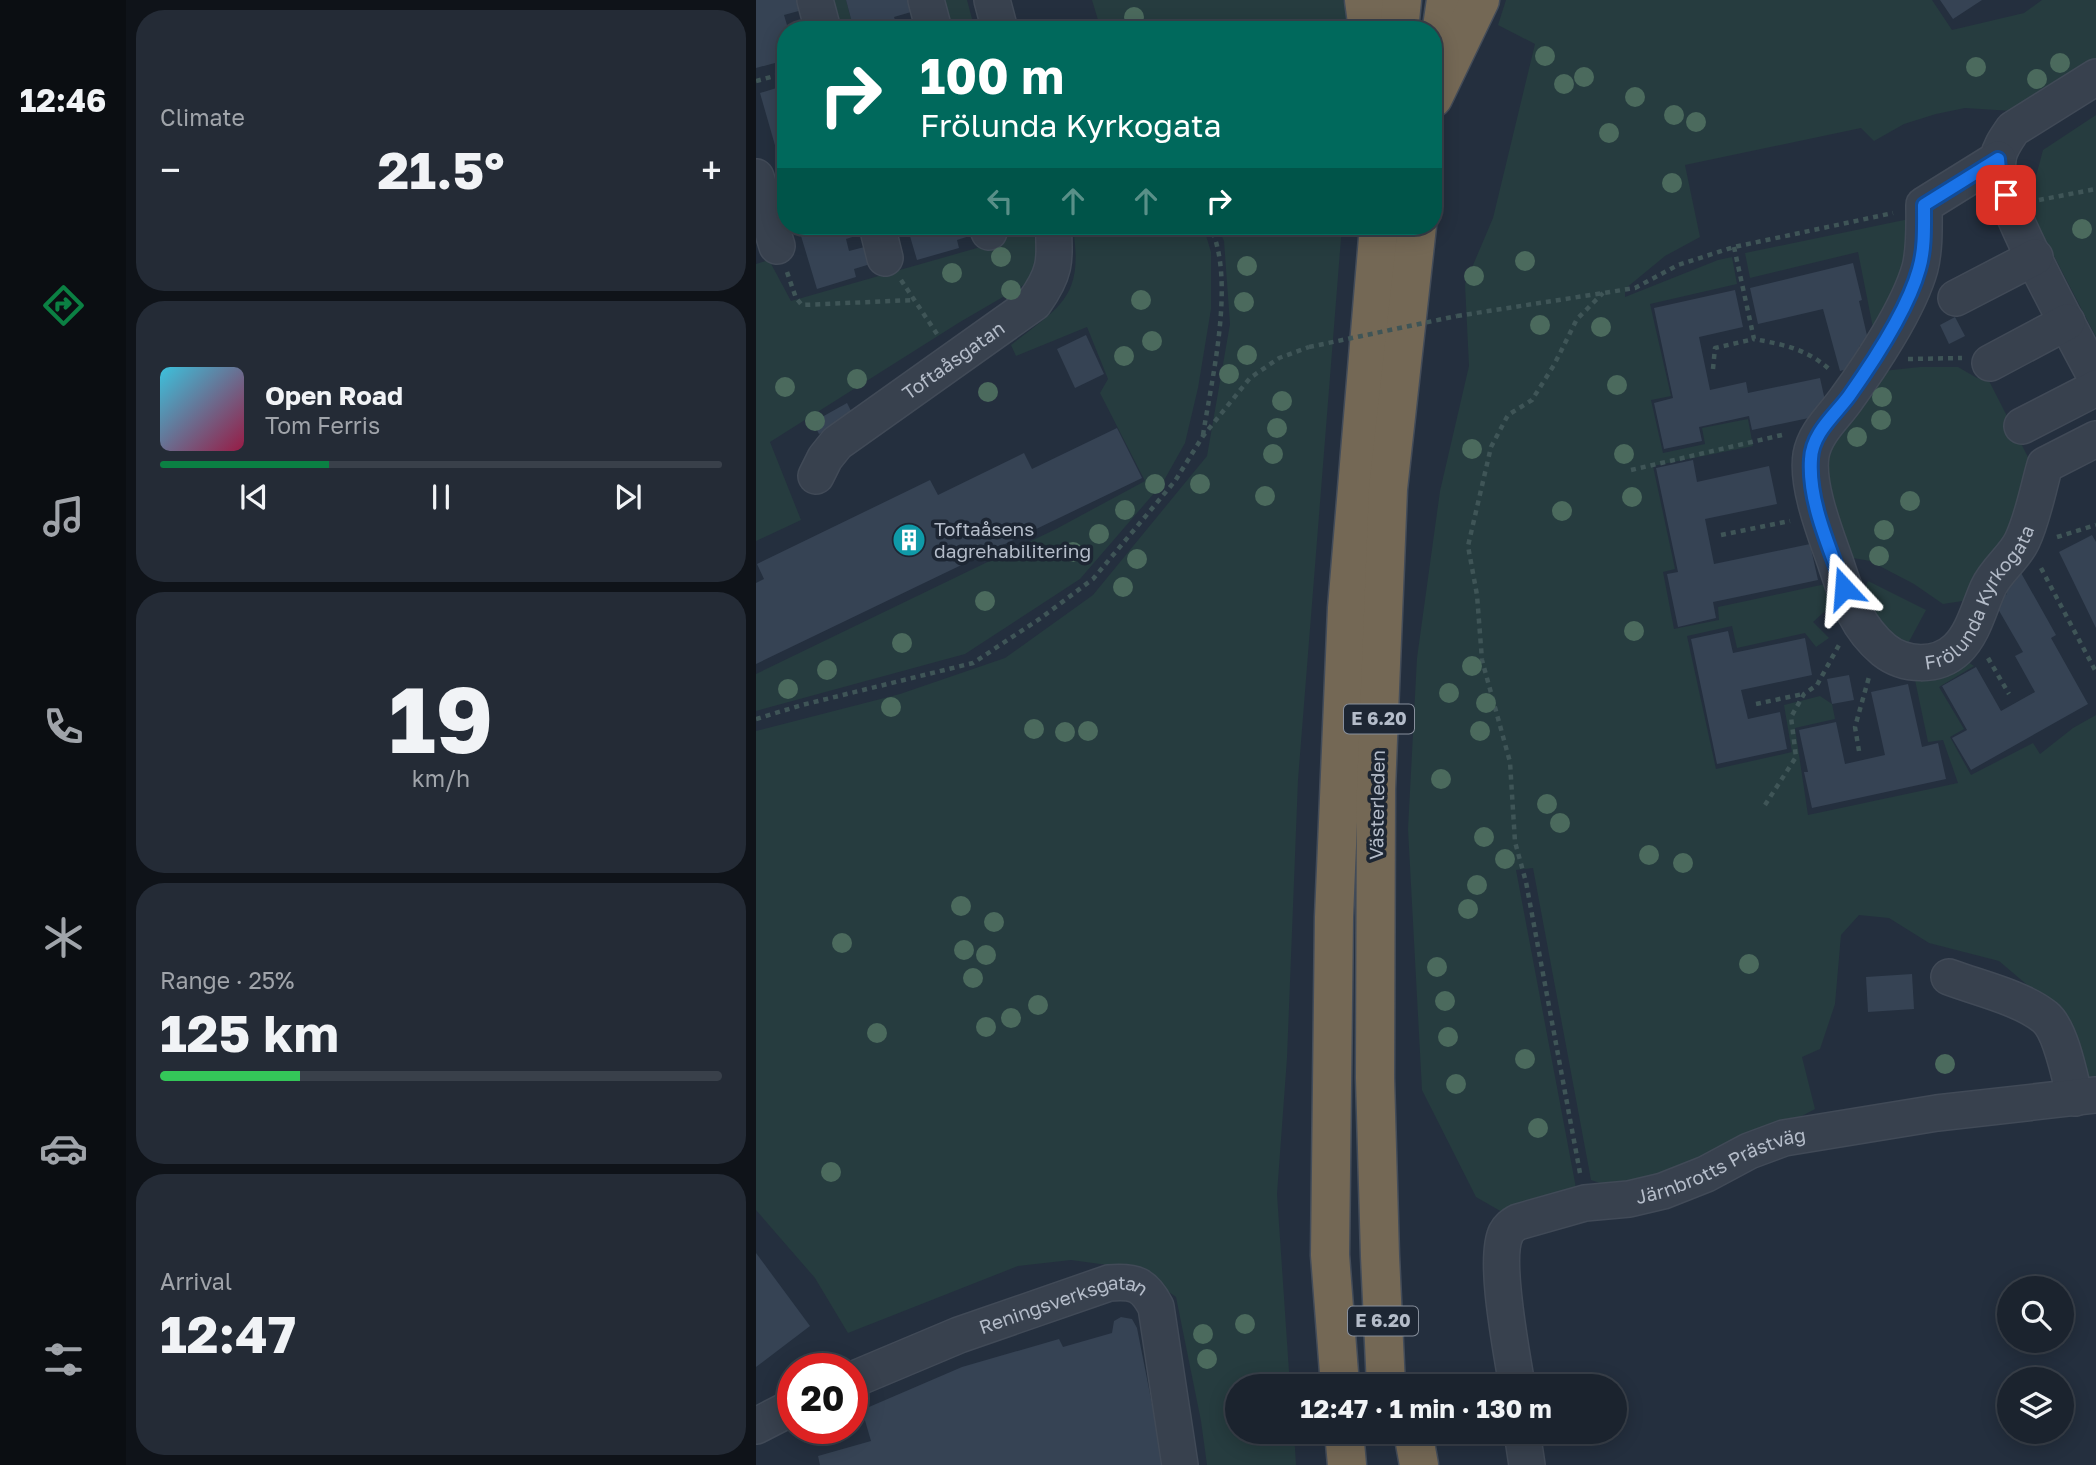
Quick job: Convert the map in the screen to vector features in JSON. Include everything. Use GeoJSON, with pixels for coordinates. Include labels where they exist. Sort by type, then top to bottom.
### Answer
{"type":"FeatureCollection","features":[{"type":"Feature","properties":{"kind":"highway"},"geometry":{"type":"LineString","coordinates":[[1364,0],[1366,21]]}},
{"type":"Feature","properties":{"kind":"highway"},"geometry":{"type":"LineString","coordinates":[[1400,21],[1402,0]]}},
{"type":"Feature","properties":{"kind":"highway"},"geometry":{"type":"LineString","coordinates":[[1442,27],[1446,0]]}},
{"type":"Feature","properties":{"kind":"highway"},"geometry":{"type":"LineString","coordinates":[[1442,79],[1480,0]]}},
{"type":"Feature","properties":{"kind":"highway","name":"Västerleden"},"geometry":{"type":"LineString","coordinates":[[1339,1374],[1330,1255],[1329,1186],[1334,917],[1347,622],[1378,235]]}},
{"type":"Feature","properties":{"kind":"highway","name":"Västerleden"},"geometry":{"type":"LineString","coordinates":[[1386,1374],[1375,1067],[1376,789],[1388,489],[1416,235]]}},
{"type":"Feature","properties":{"kind":"highway"},"geometry":{"type":"LineString","coordinates":[[1321,1374],[1323,1255],[1329,1186]]}},
{"type":"Feature","properties":{"kind":"highway"},"geometry":{"type":"LineString","coordinates":[[1380,1256],[1402,1374]]}},
{"type":"Feature","properties":{"kind":"highway"},"geometry":{"type":"LineString","coordinates":[[1320,1444],[1320,1465]]}},
{"type":"Feature","properties":{"kind":"highway"},"geometry":{"type":"LineString","coordinates":[[1345,1444],[1347,1465]]}},
{"type":"Feature","properties":{"kind":"highway"},"geometry":{"type":"LineString","coordinates":[[1391,1444],[1392,1465]]}},
{"type":"Feature","properties":{"kind":"highway"},"geometry":{"type":"LineString","coordinates":[[1415,1444],[1419,1465]]}},
{"type":"Feature","properties":{"kind":"street"},"geometry":{"type":"LineString","coordinates":[[815,0],[821,21]]}},
{"type":"Feature","properties":{"kind":"street"},"geometry":{"type":"LineString","coordinates":[[926,0],[932,21]]}},
{"type":"Feature","properties":{"kind":"street"},"geometry":{"type":"LineString","coordinates":[[992,0],[998,21]]}},
{"type":"Feature","properties":{"kind":"street"},"geometry":{"type":"LineString","coordinates":[[2096,77],[2013,129],[2004,141],[1998,159],[2000,180],[2011,210],[2096,378]]}},
{"type":"Feature","properties":{"kind":"street"},"geometry":{"type":"LineString","coordinates":[[1924,205],[1998,159]]}},
{"type":"Feature","properties":{"kind":"street"},"geometry":{"type":"LineString","coordinates":[[756,177],[768,233]]}},
{"type":"Feature","properties":{"kind":"street","name":"Frölunda Kyrkogata"},"geometry":{"type":"LineString","coordinates":[[1924,205],[1920,268],[1908,298],[1874,360],[1818,434],[1810,457],[1819,515],[1853,612],[1869,637],[1893,657],[1916,663],[1936,661],[1955,652],[1967,638],[1989,585],[2026,540],[2045,465],[2096,439]]}},
{"type":"Feature","properties":{"kind":"street","name":"Toftaåsgatan"},"geometry":{"type":"LineString","coordinates":[[816,476],[824,458],[837,443],[1034,303],[1053,272],[1054,235]]}},
{"type":"Feature","properties":{"kind":"street"},"geometry":{"type":"LineString","coordinates":[[1956,298],[2035,257]]}},
{"type":"Feature","properties":{"kind":"street"},"geometry":{"type":"LineString","coordinates":[[1990,363],[2067,322]]}},
{"type":"Feature","properties":{"kind":"street"},"geometry":{"type":"LineString","coordinates":[[2022,426],[2096,388]]}},
{"type":"Feature","properties":{"kind":"street"},"geometry":{"type":"LineString","coordinates":[[1949,977],[2019,1003],[2046,1018],[2086,1097]]}},
{"type":"Feature","properties":{"kind":"street","name":"Järnbrotts Prästväg"},"geometry":{"type":"LineString","coordinates":[[1515,1374],[1501,1267],[1505,1235],[1511,1226],[1518,1222],[1585,1203],[1629,1199],[1663,1191],[1784,1138],[1937,1114],[2086,1097]]}},
{"type":"Feature","properties":{"kind":"street","name":"Reningsverksgatan"},"geometry":{"type":"LineString","coordinates":[[868,1373],[959,1335],[1109,1283],[1127,1281],[1139,1285],[1156,1307],[1180,1465]]}},
{"type":"Feature","properties":{"kind":"street"},"geometry":{"type":"LineString","coordinates":[[756,1426],[777,1415]]}},
{"type":"Feature","properties":{"kind":"street"},"geometry":{"type":"LineString","coordinates":[[1524,1444],[1527,1465]]}},
{"type":"Feature","properties":{"kind":"path"},"geometry":{"type":"LineString","coordinates":[[756,81],[777,75]]}},
{"type":"Feature","properties":{"kind":"path"},"geometry":{"type":"LineString","coordinates":[[2011,210],[2036,201],[2096,189]]}},
{"type":"Feature","properties":{"kind":"path"},"geometry":{"type":"LineString","coordinates":[[756,719],[973,663],[1041,618],[1093,579],[1175,481],[1203,436],[1250,377],[1279,358],[1309,347],[1457,316],[1635,288],[1678,265],[1734,247],[1876,218],[1924,205]]}},
{"type":"Feature","properties":{"kind":"path"},"geometry":{"type":"LineString","coordinates":[[768,233],[796,298],[802,305],[914,300]]}},
{"type":"Feature","properties":{"kind":"path"},"geometry":{"type":"LineString","coordinates":[[1203,436],[1218,341],[1221,296],[1220,258],[1213,235]]}},
{"type":"Feature","properties":{"kind":"path"},"geometry":{"type":"LineString","coordinates":[[881,242],[914,300],[956,360]]}},
{"type":"Feature","properties":{"kind":"path"},"geometry":{"type":"LineString","coordinates":[[1734,247],[1754,338]]}},
{"type":"Feature","properties":{"kind":"path"},"geometry":{"type":"LineString","coordinates":[[1585,1203],[1526,882],[1515,842],[1510,762],[1482,660],[1477,595],[1468,546],[1491,447],[1502,426],[1508,415],[1532,400],[1554,365],[1577,319],[1603,293]]}},
{"type":"Feature","properties":{"kind":"path"},"geometry":{"type":"LineString","coordinates":[[1713,369],[1715,348],[1754,338],[1786,345],[1815,356],[1834,373],[1850,395]]}},
{"type":"Feature","properties":{"kind":"path"},"geometry":{"type":"LineString","coordinates":[[1874,360],[1971,358],[1990,363]]}},
{"type":"Feature","properties":{"kind":"path"},"geometry":{"type":"LineString","coordinates":[[1631,470],[1826,425]]}},
{"type":"Feature","properties":{"kind":"path"},"geometry":{"type":"LineString","coordinates":[[1721,535],[1819,515]]}},
{"type":"Feature","properties":{"kind":"path"},"geometry":{"type":"LineString","coordinates":[[2096,525],[2026,540],[2096,672]]}},
{"type":"Feature","properties":{"kind":"path"},"geometry":{"type":"LineString","coordinates":[[1756,704],[1804,694],[1817,685],[1836,653],[1853,612]]}},
{"type":"Feature","properties":{"kind":"path"},"geometry":{"type":"LineString","coordinates":[[1860,751],[1855,727],[1878,645]]}},
{"type":"Feature","properties":{"kind":"path"},"geometry":{"type":"LineString","coordinates":[[1765,804],[1796,757],[1791,717],[1804,694]]}},
{"type":"Feature","properties":{"kind":"green space"},"geometry":{"type":"Polygon","coordinates":[[[831,0],[846,0],[852,21],[837,21],[831,0]]]}},
{"type":"Feature","properties":{"kind":"green space"},"geometry":{"type":"Polygon","coordinates":[[[938,0],[967,0],[973,21],[944,21],[938,0]]]}},
{"type":"Feature","properties":{"kind":"green space"},"geometry":{"type":"Polygon","coordinates":[[[1092,0],[1343,0],[1347,12],[1347,21],[1098,21],[1092,0]]]}},
{"type":"Feature","properties":{"kind":"green space"},"geometry":{"type":"Polygon","coordinates":[[[1506,0],[1932,0],[1952,30],[2024,13],[2042,0],[2096,0],[2096,58],[2012,111],[1965,108],[1904,124],[1874,141],[1861,128],[1685,165],[1700,237],[1665,256],[1625,289],[1625,297],[1732,257],[1737,284],[1650,304],[1671,396],[1651,400],[1663,453],[1705,444],[1702,428],[1748,419],[1753,446],[1653,466],[1675,569],[1663,572],[1674,629],[1719,620],[1718,607],[1830,583],[1835,602],[1813,622],[1829,638],[1816,647],[1805,633],[1737,648],[1732,626],[1687,636],[1716,769],[1792,752],[1784,705],[1820,696],[1832,704],[1835,719],[1795,728],[1808,815],[1958,783],[1943,740],[1928,742],[1915,680],[1939,667],[1965,660],[1974,666],[1939,687],[1964,729],[1950,737],[1971,775],[2033,743],[2040,754],[2073,728],[2096,715],[2096,1078],[2082,1080],[2039,995],[1999,961],[1929,943],[1889,918],[1859,915],[1841,935],[1835,1004],[1820,1049],[1802,1057],[1815,1109],[1711,1167],[1615,1188],[1591,1180],[1533,868],[1516,870],[1576,1188],[1509,1216],[1476,1197],[1422,1090],[1408,829],[1417,658],[1440,491],[1469,366],[1465,284],[1493,218],[1535,44],[1498,25],[1506,0]]]}},
{"type":"Feature","properties":{"kind":"green space"},"geometry":{"type":"Polygon","coordinates":[[[2096,115],[2096,337],[2028,206],[2043,150],[2096,115]]]}},
{"type":"Feature","properties":{"kind":"green space"},"geometry":{"type":"Polygon","coordinates":[[[1909,219],[1910,265],[1876,343],[1858,252],[1750,278],[1745,253],[1909,219]]]}},
{"type":"Feature","properties":{"kind":"green space"},"geometry":{"type":"Polygon","coordinates":[[[1004,235],[1034,235],[1040,258],[1027,283],[770,442],[801,520],[756,541],[756,264],[769,260],[791,301],[1005,240],[1004,235]]]}},
{"type":"Feature","properties":{"kind":"green space"},"geometry":{"type":"Polygon","coordinates":[[[1074,235],[1206,235],[1211,252],[1211,309],[1198,388],[1185,443],[1162,484],[1080,579],[965,654],[756,711],[756,674],[1056,529],[1145,481],[1100,393],[1108,379],[1087,327],[1016,356],[1011,345],[1043,320],[1064,298],[1075,271],[1074,235]]]}},
{"type":"Feature","properties":{"kind":"green space"},"geometry":{"type":"Polygon","coordinates":[[[1221,235],[1341,235],[1298,780],[1287,1058],[1277,1194],[1289,1374],[1225,1374],[1225,1444],[1295,1444],[1296,1465],[1207,1465],[1176,1297],[1137,1269],[1071,1260],[1018,1266],[848,1333],[815,1278],[756,1210],[756,731],[900,694],[1005,658],[1093,595],[1207,456],[1230,324],[1224,241],[1221,235]]]}},
{"type":"Feature","properties":{"kind":"green space"},"geometry":{"type":"Polygon","coordinates":[[[1958,367],[1977,378],[1988,379],[2030,461],[2013,531],[1969,600],[1943,604],[1914,584],[1870,561],[1842,556],[1823,467],[1829,438],[1883,371],[1958,367]]]}},
{"type":"Feature","properties":{"kind":"green space"},"geometry":{"type":"Polygon","coordinates":[[[1868,581],[1926,610],[1905,649],[1860,600],[1868,581]]]}},
{"type":"Feature","properties":{"kind":"building"},"geometry":{"type":"Polygon","coordinates":[[[756,0],[804,0],[806,9],[784,15],[786,21],[777,21],[777,62],[756,68],[756,0]]]}},
{"type":"Feature","properties":{"kind":"building"},"geometry":{"type":"Polygon","coordinates":[[[846,0],[915,0],[918,10],[894,17],[895,21],[852,21],[846,0]]]}},
{"type":"Feature","properties":{"kind":"building"},"geometry":{"type":"Polygon","coordinates":[[[1940,0],[1982,0],[1953,19],[1940,0]]]}},
{"type":"Feature","properties":{"kind":"building"},"geometry":{"type":"Polygon","coordinates":[[[777,88],[777,152],[760,93],[777,88]]]}},
{"type":"Feature","properties":{"kind":"building"},"geometry":{"type":"Polygon","coordinates":[[[801,235],[859,235],[846,239],[849,251],[872,245],[877,262],[854,269],[856,277],[817,289],[801,235]]]}},
{"type":"Feature","properties":{"kind":"building"},"geometry":{"type":"Polygon","coordinates":[[[910,235],[973,235],[957,240],[959,248],[917,260],[910,235]]]}},
{"type":"Feature","properties":{"kind":"building"},"geometry":{"type":"Polygon","coordinates":[[[1853,263],[1869,344],[1859,346],[1863,365],[1840,371],[1823,309],[1758,324],[1750,288],[1853,263]]]}},
{"type":"Feature","properties":{"kind":"building"},"geometry":{"type":"Polygon","coordinates":[[[1735,290],[1743,327],[1699,337],[1710,390],[1746,382],[1748,393],[1820,378],[1828,414],[1752,430],[1749,416],[1699,427],[1702,441],[1664,449],[1654,403],[1673,398],[1654,308],[1735,290]]]}},
{"type":"Feature","properties":{"kind":"building"},"geometry":{"type":"Polygon","coordinates":[[[1955,317],[1965,336],[1949,344],[1940,325],[1955,317]]]}},
{"type":"Feature","properties":{"kind":"building"},"geometry":{"type":"Polygon","coordinates":[[[1086,335],[1104,374],[1075,388],[1057,349],[1086,335]]]}},
{"type":"Feature","properties":{"kind":"building"},"geometry":{"type":"Polygon","coordinates":[[[847,403],[853,415],[819,434],[813,422],[847,403]]]}},
{"type":"Feature","properties":{"kind":"building","name":"Toftaåsens dagrehabilitering"},"geometry":{"type":"Polygon","coordinates":[[[1117,428],[1142,478],[756,664],[756,583],[764,579],[757,564],[930,480],[938,495],[1024,453],[1032,469],[1117,428]]]}},
{"type":"Feature","properties":{"kind":"building"},"geometry":{"type":"Polygon","coordinates":[[[1693,460],[1697,482],[1769,466],[1777,504],[1705,519],[1714,564],[1810,544],[1818,580],[1713,602],[1716,618],[1678,627],[1667,574],[1678,572],[1656,468],[1693,460]]]}},
{"type":"Feature","properties":{"kind":"building"},"geometry":{"type":"Polygon","coordinates":[[[2092,535],[2096,542],[2096,628],[2059,552],[2092,535]]]}},
{"type":"Feature","properties":{"kind":"building"},"geometry":{"type":"Polygon","coordinates":[[[2020,571],[2056,635],[2051,638],[2088,704],[1971,770],[1952,738],[1967,730],[1942,686],[1976,667],[2001,711],[2035,692],[2015,656],[2023,652],[1994,602],[2007,594],[2001,582],[2020,571]]]}},
{"type":"Feature","properties":{"kind":"building"},"geometry":{"type":"Polygon","coordinates":[[[1728,631],[1733,653],[1805,638],[1812,675],[1741,690],[1748,719],[1780,712],[1787,749],[1717,764],[1691,639],[1728,631]]]}},
{"type":"Feature","properties":{"kind":"building"},"geometry":{"type":"Polygon","coordinates":[[[1849,675],[1854,700],[1832,704],[1827,679],[1849,675]]]}},
{"type":"Feature","properties":{"kind":"building"},"geometry":{"type":"Polygon","coordinates":[[[1908,684],[1922,747],[1938,743],[1946,779],[1812,808],[1799,730],[1836,722],[1845,764],[1885,755],[1871,692],[1908,684]]]}},
{"type":"Feature","properties":{"kind":"building"},"geometry":{"type":"Polygon","coordinates":[[[1912,974],[1914,1009],[1868,1012],[1866,977],[1912,974]]]}},
{"type":"Feature","properties":{"kind":"building"},"geometry":{"type":"Polygon","coordinates":[[[756,1253],[810,1326],[756,1367],[756,1253]]]}},
{"type":"Feature","properties":{"kind":"building"},"geometry":{"type":"Polygon","coordinates":[[[1121,1317],[1132,1319],[1137,1328],[1164,1465],[820,1465],[818,1456],[871,1441],[868,1407],[962,1367],[1059,1339],[1063,1347],[1112,1333],[1114,1321],[1121,1317]]]}},
{"type":"Feature","properties":{"kind":"place","name":"Toftaåsens dagrehabilitering"},"geometry":{"type":"Point","coordinates":[909,540]}},
{"type":"Feature","properties":{"kind":"route"},"geometry":{"type":"LineString","coordinates":[[1844,588],[1819,515],[1813,486],[1810,457],[1818,434],[1840,409],[1874,360],[1908,298],[1920,268],[1924,205],[1998,159],[2000,180],[2006,195]]}}]}
